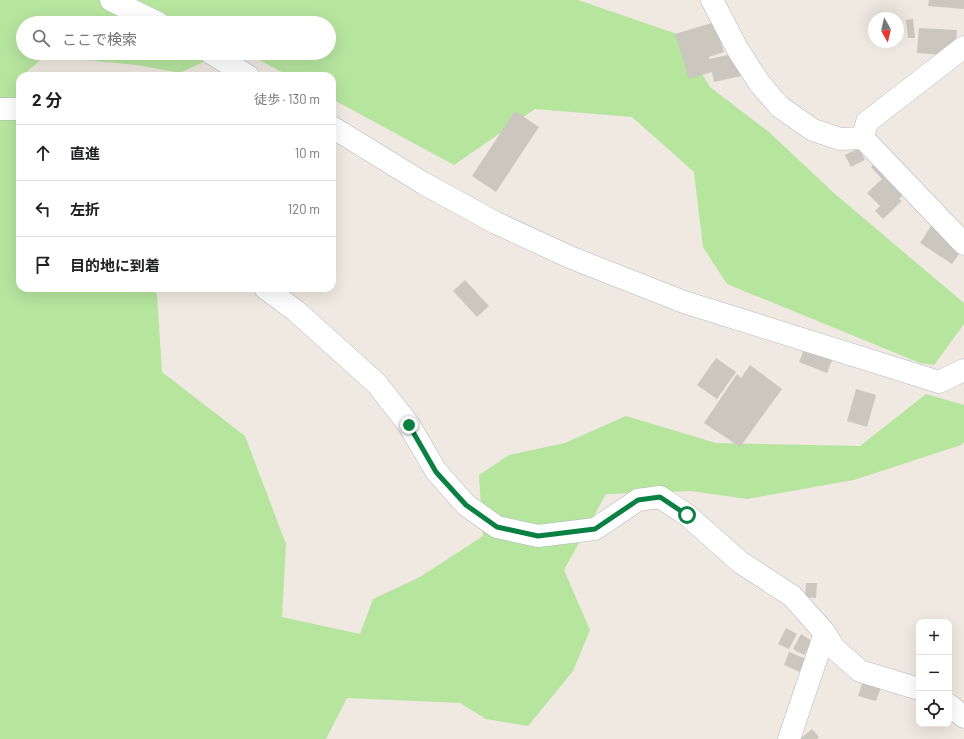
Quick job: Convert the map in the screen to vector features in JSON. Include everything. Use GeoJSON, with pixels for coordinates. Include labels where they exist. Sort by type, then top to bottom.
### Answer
{"type":"FeatureCollection","features":[{"type":"Feature","properties":{"kind":"street"},"geometry":{"type":"LineString","coordinates":[[111,0],[144,16]]}},
{"type":"Feature","properties":{"kind":"street"},"geometry":{"type":"LineString","coordinates":[[712,0],[738,50],[760,84],[780,107],[814,130],[840,139],[863,138],[964,244]]}},
{"type":"Feature","properties":{"kind":"street"},"geometry":{"type":"LineString","coordinates":[[863,138],[867,122],[964,47]]}},
{"type":"Feature","properties":{"kind":"street"},"geometry":{"type":"LineString","coordinates":[[222,60],[241,72]]}},
{"type":"Feature","properties":{"kind":"street"},"geometry":{"type":"LineString","coordinates":[[0,109],[16,110]]}},
{"type":"Feature","properties":{"kind":"street"},"geometry":{"type":"LineString","coordinates":[[336,130],[423,184],[496,223],[572,258],[684,302],[939,382],[964,370]]}},
{"type":"Feature","properties":{"kind":"street"},"geometry":{"type":"LineString","coordinates":[[270,292],[296,311],[377,384],[409,425],[436,472],[466,505],[497,527],[538,536],[595,529],[638,500],[660,497],[687,515],[740,562],[792,596],[825,633],[834,648],[860,671],[916,688]]}},
{"type":"Feature","properties":{"kind":"street"},"geometry":{"type":"LineString","coordinates":[[788,739],[825,633]]}},
{"type":"Feature","properties":{"kind":"street"},"geometry":{"type":"LineString","coordinates":[[952,707],[964,717]]}},
{"type":"Feature","properties":{"kind":"green space"},"geometry":{"type":"Polygon","coordinates":[[[0,0],[578,0],[677,34],[710,87],[769,132],[835,194],[964,303],[964,324],[934,365],[920,363],[727,284],[703,247],[694,172],[632,117],[535,109],[454,165],[336,101],[336,72],[282,72],[259,60],[336,60],[336,16],[16,16],[16,60],[40,60],[27,72],[16,72],[16,292],[156,292],[162,372],[245,436],[286,544],[282,617],[360,634],[373,599],[420,577],[483,536],[479,475],[509,455],[565,443],[626,416],[716,443],[860,446],[926,394],[964,405],[964,442],[961,445],[854,480],[747,499],[691,491],[606,494],[564,570],[590,630],[573,671],[528,726],[486,719],[460,703],[347,698],[326,739],[0,739],[0,0]]]}},
{"type":"Feature","properties":{"kind":"green space"},"geometry":{"type":"Polygon","coordinates":[[[86,60],[207,60],[182,72],[137,65],[86,60]]]}},
{"type":"Feature","properties":{"kind":"building"},"geometry":{"type":"Polygon","coordinates":[[[929,0],[964,0],[964,9],[928,6],[929,0]]]}},
{"type":"Feature","properties":{"kind":"building"},"geometry":{"type":"Polygon","coordinates":[[[913,19],[915,38],[908,38],[906,20],[913,19]]]}},
{"type":"Feature","properties":{"kind":"building"},"geometry":{"type":"Polygon","coordinates":[[[715,22],[724,52],[709,57],[709,59],[737,53],[741,76],[714,82],[712,72],[689,79],[675,34],[715,22]]]}},
{"type":"Feature","properties":{"kind":"building"},"geometry":{"type":"Polygon","coordinates":[[[919,28],[957,30],[955,52],[945,55],[917,53],[919,28]]]}},
{"type":"Feature","properties":{"kind":"building"},"geometry":{"type":"Polygon","coordinates":[[[515,111],[539,127],[496,192],[472,176],[515,111]]]}},
{"type":"Feature","properties":{"kind":"building"},"geometry":{"type":"Polygon","coordinates":[[[859,148],[865,160],[851,167],[845,155],[859,148]]]}},
{"type":"Feature","properties":{"kind":"building"},"geometry":{"type":"Polygon","coordinates":[[[877,161],[907,191],[899,199],[902,201],[883,219],[875,211],[880,206],[867,193],[882,179],[871,167],[877,161]]]}},
{"type":"Feature","properties":{"kind":"building"},"geometry":{"type":"Polygon","coordinates":[[[931,226],[964,247],[952,264],[920,243],[931,226]]]}},
{"type":"Feature","properties":{"kind":"building"},"geometry":{"type":"Polygon","coordinates":[[[465,280],[489,306],[477,317],[453,291],[465,280]]]}},
{"type":"Feature","properties":{"kind":"building"},"geometry":{"type":"Polygon","coordinates":[[[805,347],[833,358],[827,373],[799,362],[805,347]]]}},
{"type":"Feature","properties":{"kind":"building"},"geometry":{"type":"Polygon","coordinates":[[[716,358],[736,372],[717,399],[697,385],[716,358]]]}},
{"type":"Feature","properties":{"kind":"building"},"geometry":{"type":"Polygon","coordinates":[[[750,365],[782,389],[740,447],[704,423],[737,374],[741,378],[750,365]]]}},
{"type":"Feature","properties":{"kind":"building"},"geometry":{"type":"Polygon","coordinates":[[[856,389],[876,395],[867,427],[847,421],[856,389]]]}},
{"type":"Feature","properties":{"kind":"building"},"geometry":{"type":"Polygon","coordinates":[[[806,583],[817,583],[816,598],[805,597],[806,583]]]}},
{"type":"Feature","properties":{"kind":"building"},"geometry":{"type":"Polygon","coordinates":[[[786,628],[797,634],[789,649],[778,644],[786,628]]]}},
{"type":"Feature","properties":{"kind":"building"},"geometry":{"type":"Polygon","coordinates":[[[801,634],[812,641],[804,655],[793,649],[801,634]]]}},
{"type":"Feature","properties":{"kind":"building"},"geometry":{"type":"Polygon","coordinates":[[[789,652],[806,659],[800,672],[784,665],[789,652]]]}},
{"type":"Feature","properties":{"kind":"building"},"geometry":{"type":"Polygon","coordinates":[[[864,678],[882,684],[876,701],[858,696],[864,678]]]}},
{"type":"Feature","properties":{"kind":"building"},"geometry":{"type":"Polygon","coordinates":[[[812,729],[819,737],[817,739],[800,739],[812,729]]]}},
{"type":"Feature","properties":{"kind":"route"},"geometry":{"type":"LineString","coordinates":[[409,425],[436,472],[466,505],[497,527],[538,536],[595,529],[638,500],[660,497],[687,515]]}}]}
